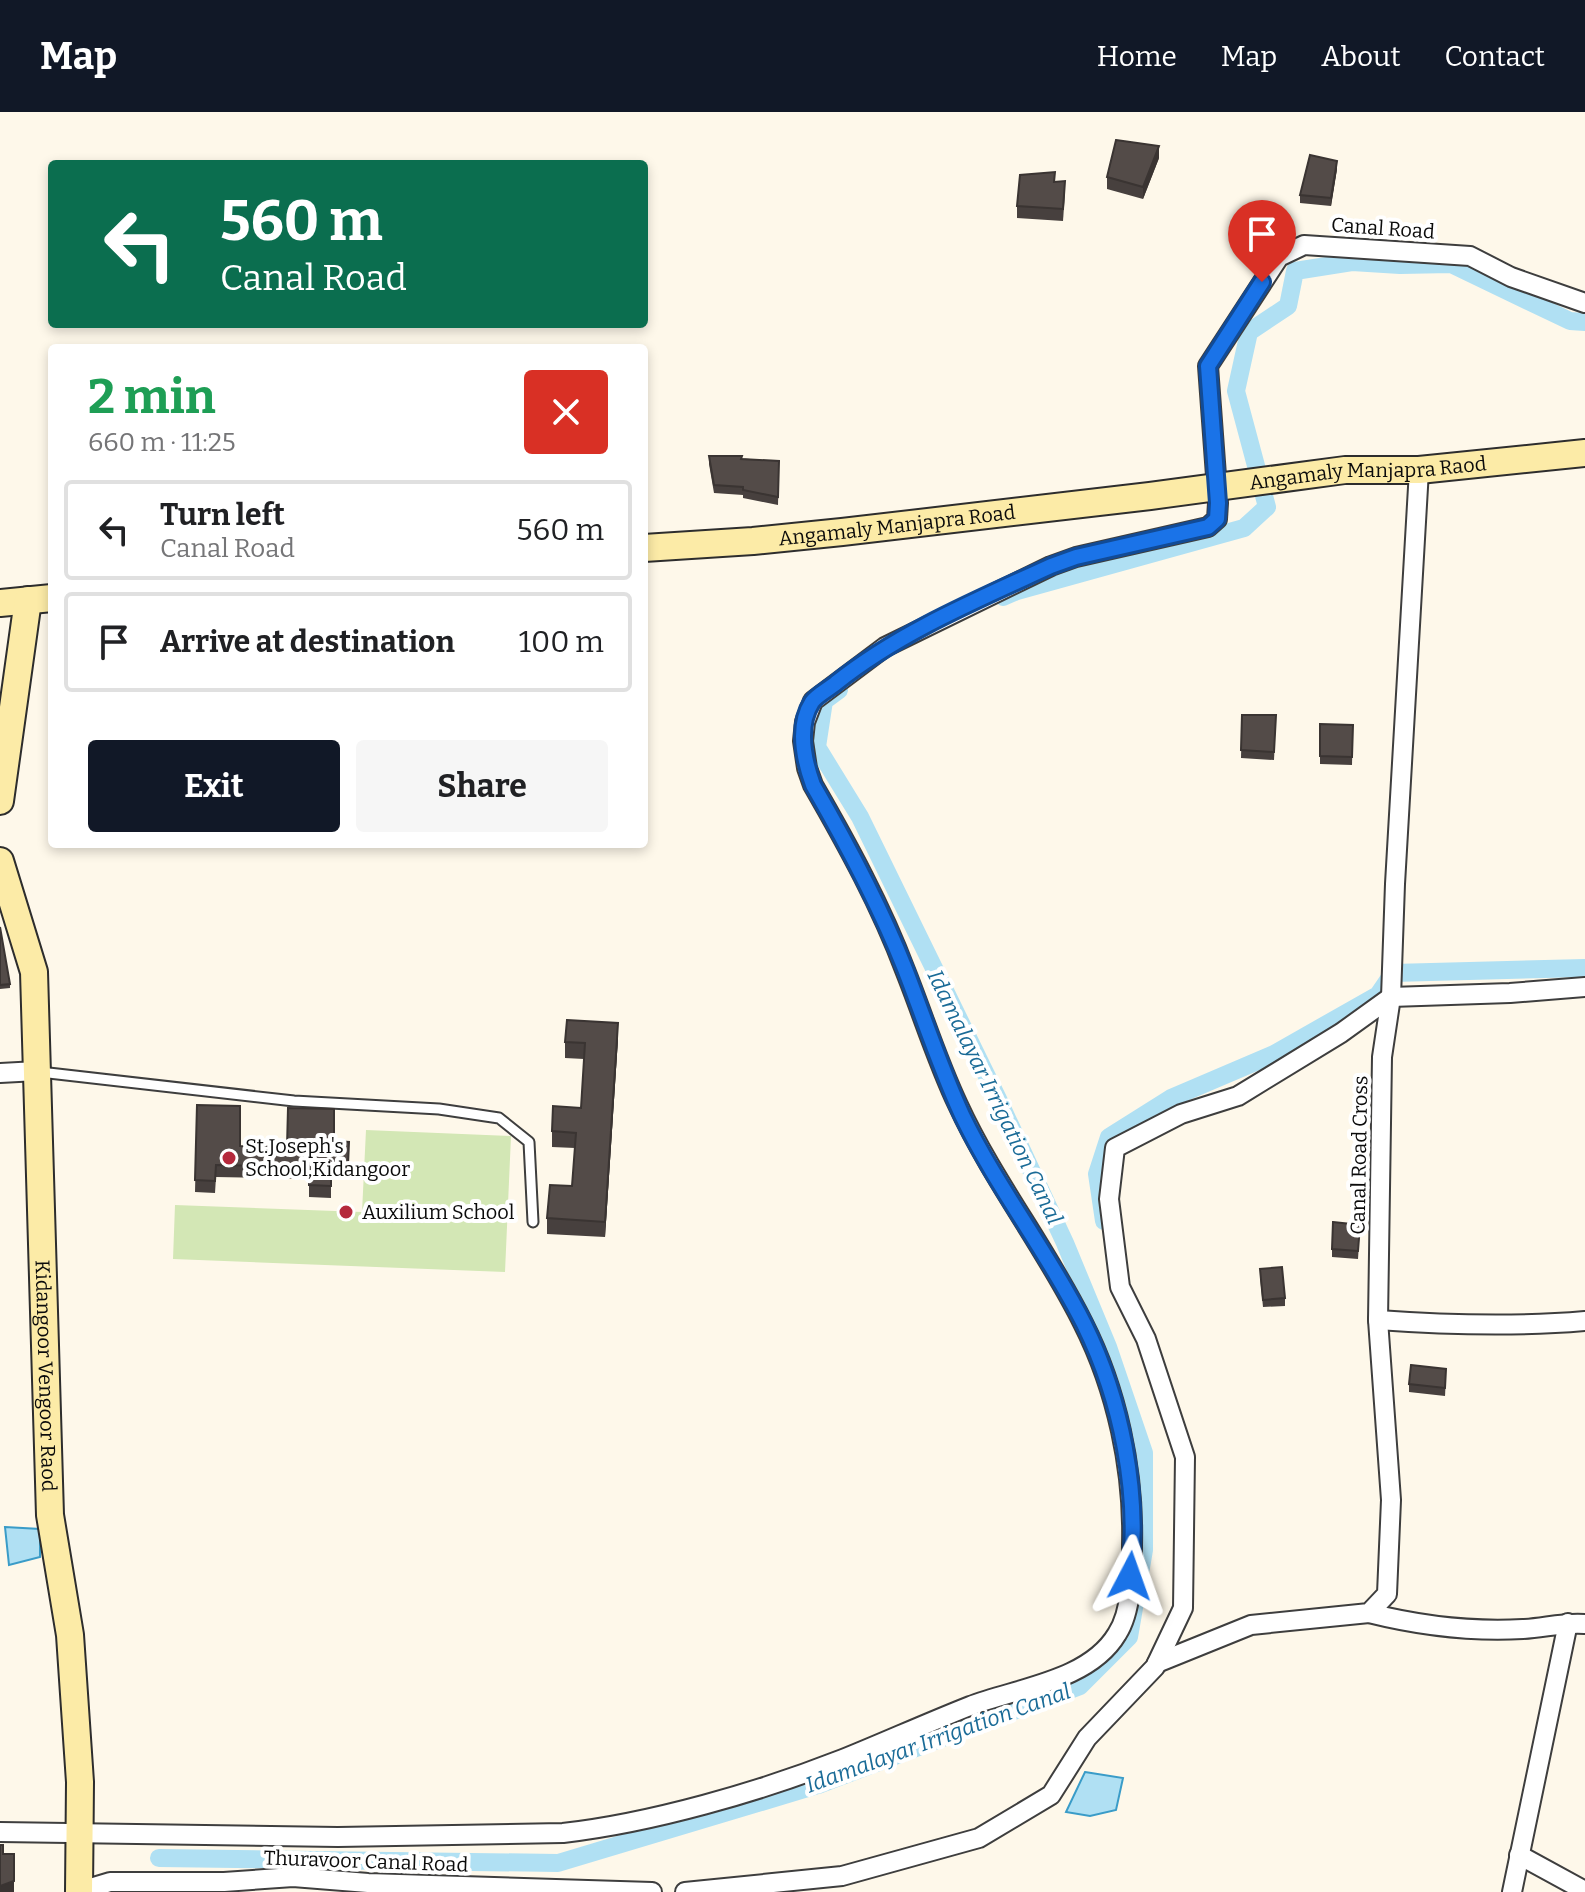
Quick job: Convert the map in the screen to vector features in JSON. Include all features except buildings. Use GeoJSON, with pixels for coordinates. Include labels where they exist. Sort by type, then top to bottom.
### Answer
{"type":"FeatureCollection","features":[{"type":"Feature","properties":{"kind":"street","name":"Canal Road"},"geometry":{"type":"LineString","coordinates":[[79,1833],[351,1837],[536,1834],[589,1830],[704,1803],[800,1774],[980,1702],[1079,1669],[1099,1657],[1117,1635],[1125,1618],[1132,1558],[1130,1494],[1114,1399],[1084,1325],[987,1162],[949,1087],[892,938],[813,785],[803,741],[805,722],[813,701],[885,647],[1051,566],[1076,557],[1208,527],[1217,519],[1223,486],[1208,366],[1279,257],[1304,245],[1470,256],[1511,277],[1585,303]]}},
{"type":"Feature","properties":{"kind":"street","name":"Angamaly Manjapra Raod"},"geometry":{"type":"LineString","coordinates":[[1150,496],[1345,470],[1419,470],[1585,453]]}},
{"type":"Feature","properties":{"kind":"street","name":"Canal Road Cross"},"geometry":{"type":"LineString","coordinates":[[1369,1613],[1387,1594],[1391,1500],[1378,1320],[1382,1057],[1391,997],[1419,470]]}},
{"type":"Feature","properties":{"kind":"street","name":"Angamaly Manjapra Road"},"geometry":{"type":"LineString","coordinates":[[648,548],[768,540],[1150,496]]}},
{"type":"Feature","properties":{"kind":"street"},"geometry":{"type":"LineString","coordinates":[[0,603],[40,599],[0,801]]}},
{"type":"Feature","properties":{"kind":"street","name":"Kidangoor Vengoor Raod"},"geometry":{"type":"LineString","coordinates":[[0,861],[34,972],[50,1515],[70,1635],[80,1782],[80,1892]]}},
{"type":"Feature","properties":{"kind":"street"},"geometry":{"type":"LineString","coordinates":[[685,1892],[842,1876],[979,1838],[1051,1795],[1087,1738],[1157,1663],[1183,1608],[1185,1457],[1146,1339],[1120,1287],[1109,1199],[1115,1148],[1181,1114],[1238,1096],[1341,1033],[1391,997],[1585,987]]}},
{"type":"Feature","properties":{"kind":"street"},"geometry":{"type":"LineString","coordinates":[[0,1073],[37,1071]]}},
{"type":"Feature","properties":{"kind":"street"},"geometry":{"type":"LineString","coordinates":[[1378,1320],[1535,1325],[1585,1321]]}},
{"type":"Feature","properties":{"kind":"street"},"geometry":{"type":"LineString","coordinates":[[1157,1663],[1251,1625],[1313,1617],[1369,1613],[1411,1624],[1467,1629],[1526,1629],[1576,1623],[1512,1892]]}},
{"type":"Feature","properties":{"kind":"street"},"geometry":{"type":"LineString","coordinates":[[0,1832],[79,1833]]}},
{"type":"Feature","properties":{"kind":"street"},"geometry":{"type":"LineString","coordinates":[[1519,1855],[1585,1891]]}},
{"type":"Feature","properties":{"kind":"street","name":"Thuravoor Canal Road"},"geometry":{"type":"LineString","coordinates":[[80,1892],[110,1882],[224,1882],[293,1877],[368,1883],[652,1892]]}},
{"type":"Feature","properties":{"kind":"lane"},"geometry":{"type":"LineString","coordinates":[[37,1071],[294,1101],[439,1109],[499,1118],[529,1142],[533,1222]]}},
{"type":"Feature","properties":{"kind":"green space"},"geometry":{"type":"Polygon","coordinates":[[[366,1130],[511,1136],[505,1272],[173,1259],[175,1205],[362,1212],[366,1130]]]}},
{"type":"Feature","properties":{"kind":"water"},"geometry":{"type":"Polygon","coordinates":[[[5,1527],[40,1529],[40,1557],[9,1565],[5,1527]]]}},
{"type":"Feature","properties":{"kind":"water"},"geometry":{"type":"Polygon","coordinates":[[[1085,1772],[1123,1778],[1116,1810],[1090,1816],[1066,1812],[1085,1772]]]}},
{"type":"Feature","properties":{"kind":"waterway","name":"Idamalayar Irrigation Canal"},"geometry":{"type":"LineString","coordinates":[[1003,597],[1244,528],[1267,507],[1236,391],[1249,332],[1288,306],[1295,271],[1352,262],[1451,264],[1570,321],[1585,322]]}},
{"type":"Feature","properties":{"kind":"waterway","name":"Idamalayar Irrigation Canal"},"geometry":{"type":"LineString","coordinates":[[159,1858],[558,1863],[818,1785],[1080,1686],[1129,1637],[1144,1550],[1144,1453],[1108,1347],[1065,1243],[860,817],[817,747],[824,701],[839,690]]}},
{"type":"Feature","properties":{"kind":"waterway"},"geometry":{"type":"LineString","coordinates":[[1104,1221],[1097,1174],[1109,1137],[1171,1098],[1274,1054],[1378,995],[1393,973],[1585,968]]}},
{"type":"Feature","properties":{"kind":"place","name":"St.Joseph's School,Kidangoor"},"geometry":{"type":"Point","coordinates":[229,1158]}},
{"type":"Feature","properties":{"kind":"place","name":"Auxilium School"},"geometry":{"type":"Point","coordinates":[346,1212]}},
{"type":"Feature","properties":{"kind":"route"},"geometry":{"type":"LineString","coordinates":[[1130,1576],[1133,1526],[1125,1455],[1114,1399],[1084,1325],[987,1162],[944,1076],[892,938],[813,785],[803,741],[805,722],[813,701],[885,647],[1051,566],[1076,557],[1208,527],[1217,519],[1208,366],[1262,282]]}}]}
